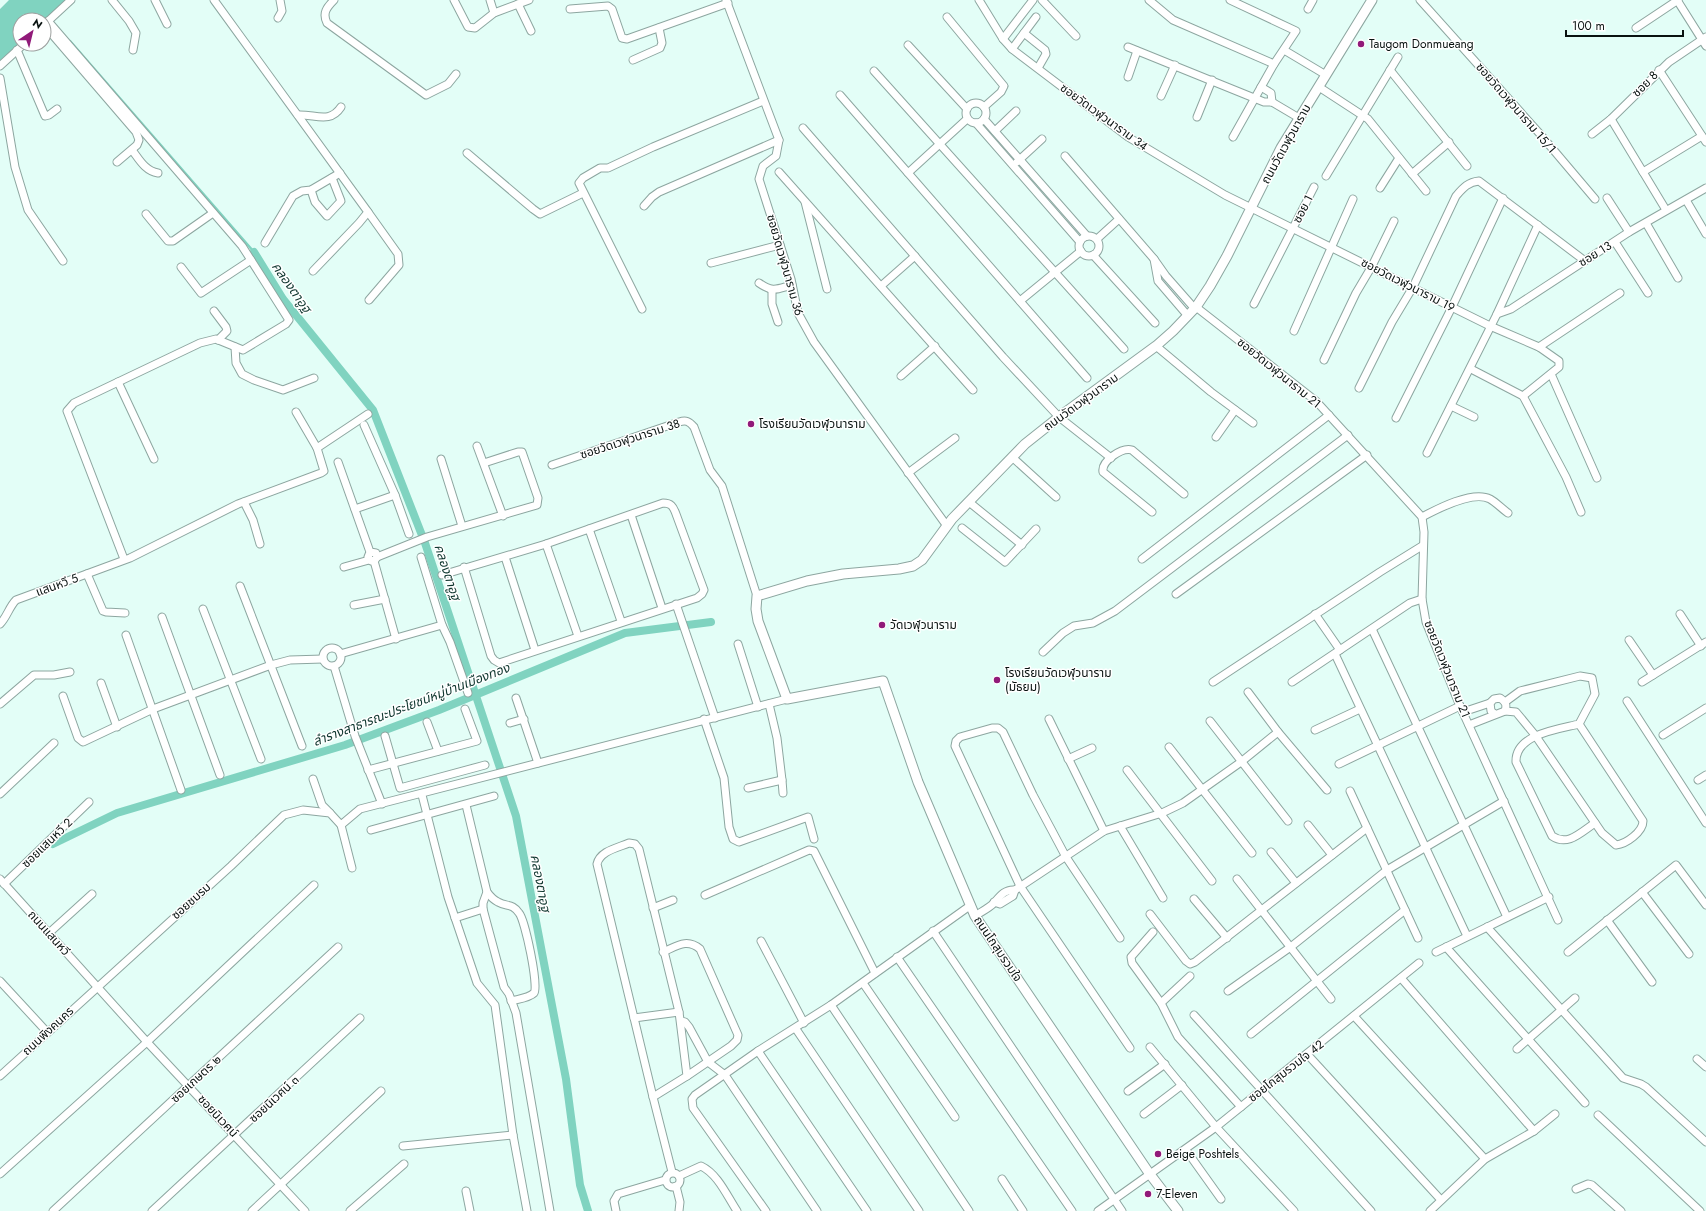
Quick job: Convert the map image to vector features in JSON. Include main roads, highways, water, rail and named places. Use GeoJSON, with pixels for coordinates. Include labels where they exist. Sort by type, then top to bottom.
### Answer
{"type":"FeatureCollection","features":[{"type":"Feature","properties":{"kind":"waterway","name":"คลองตาอูฐ"},"geometry":{"type":"LineString","coordinates":[[70,41],[254,252]]}},
{"type":"Feature","properties":{"kind":"waterway","name":"คลองตาอูฐ"},"geometry":{"type":"LineString","coordinates":[[254,252],[283,299],[373,410],[425,543],[516,816],[566,1079],[580,1185],[588,1211]]}},
{"type":"Feature","properties":{"kind":"waterway","name":"ลำรางสาธารณะประโยชน์หมู่บ้านเมืองทอง"},"geometry":{"type":"LineString","coordinates":[[53,844],[117,813],[345,745],[439,710],[625,633],[711,622]]}},
{"type":"Feature","properties":{"kind":"place","name":"Taugom Donmueang"},"geometry":{"type":"Point","coordinates":[1361,44]}},
{"type":"Feature","properties":{"kind":"place","name":"โรงเรียนวัดเวฬุวนาราม"},"geometry":{"type":"Point","coordinates":[751,424]}},
{"type":"Feature","properties":{"kind":"place","name":"วัดเวฬุวนาราม"},"geometry":{"type":"Point","coordinates":[882,625]}},
{"type":"Feature","properties":{"kind":"place","name":"โรงเรียนวัดเวฬุวนาราม (มัธยม)"},"geometry":{"type":"Point","coordinates":[997,680]}},
{"type":"Feature","properties":{"kind":"place","name":"Beige Poshtels"},"geometry":{"type":"Point","coordinates":[1158,1154]}},
{"type":"Feature","properties":{"kind":"place","name":"7-Eleven"},"geometry":{"type":"Point","coordinates":[1148,1194]}}]}
